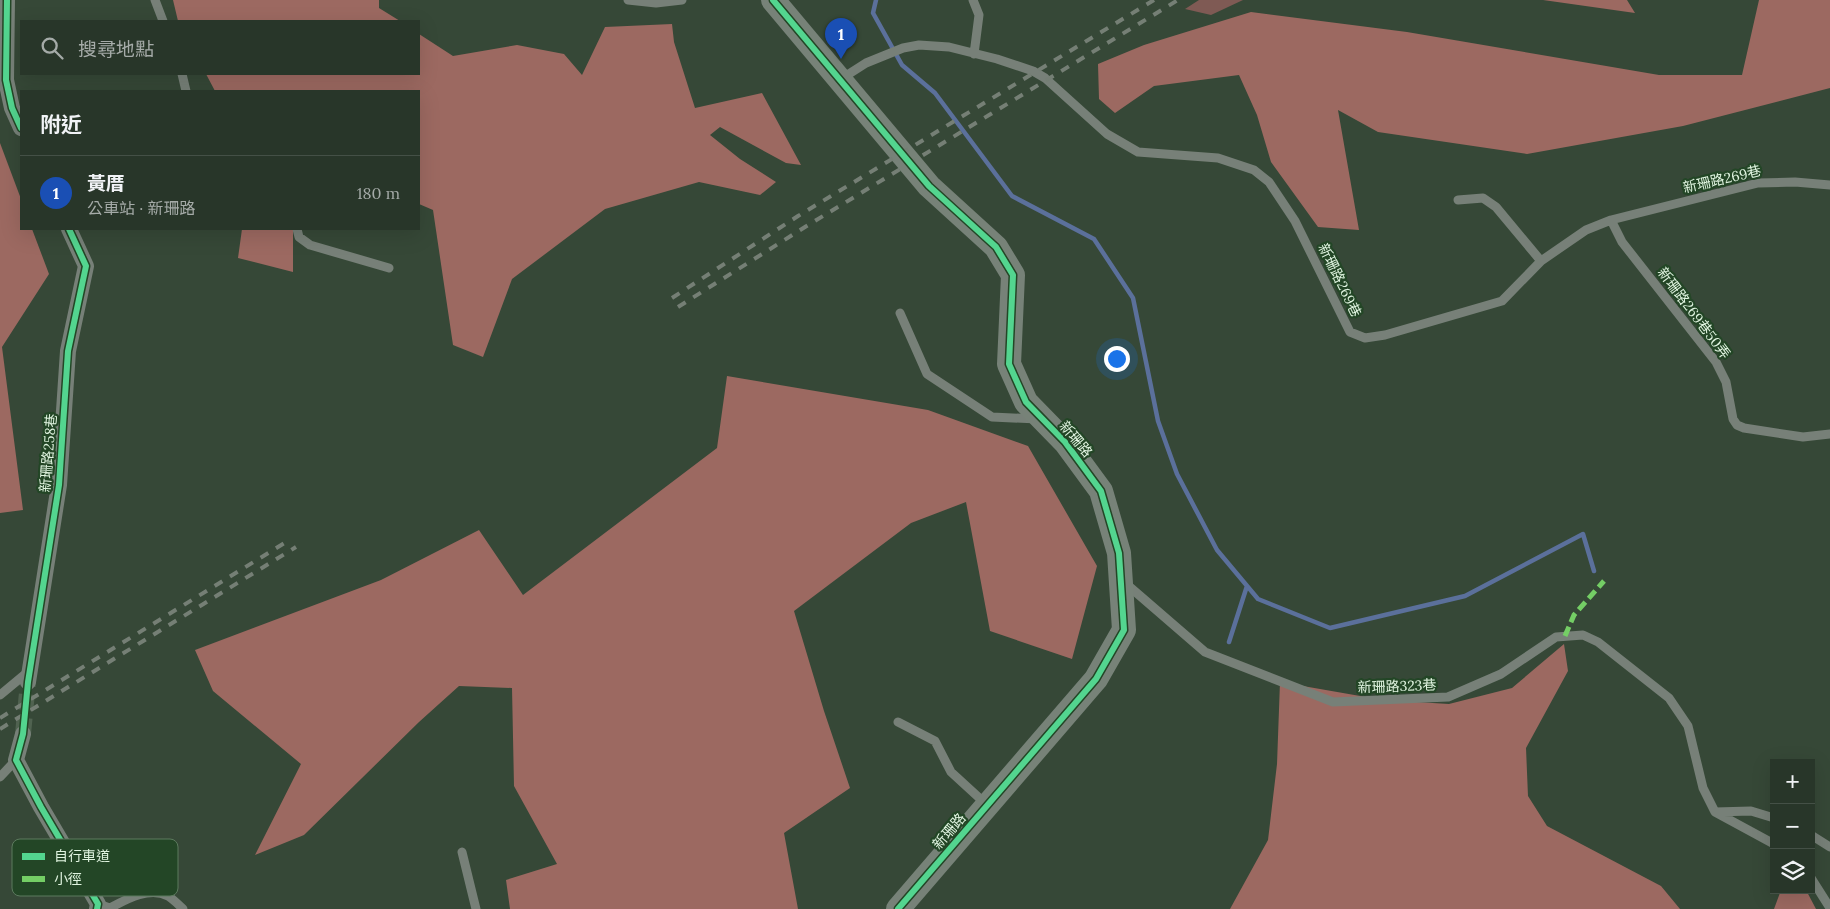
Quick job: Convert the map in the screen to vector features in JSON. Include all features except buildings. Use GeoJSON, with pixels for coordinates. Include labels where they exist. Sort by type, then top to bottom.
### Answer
{"type":"FeatureCollection","features":[{"type":"Feature","properties":{"kind":"street"},"geometry":{"type":"LineString","coordinates":[[7,0],[6,80],[12,108],[20,126]]}},
{"type":"Feature","properties":{"kind":"street","name":"新珊路"},"geometry":{"type":"LineString","coordinates":[[773,0],[929,186],[996,247],[1014,275],[1009,364],[1026,402],[1065,442],[1101,491],[1119,552],[1124,630],[1096,679],[898,909]]}},
{"type":"Feature","properties":{"kind":"street","name":"新珊路258巷"},"geometry":{"type":"LineString","coordinates":[[29,676],[59,485],[68,351],[86,266],[68,230]]}},
{"type":"Feature","properties":{"kind":"street"},"geometry":{"type":"LineString","coordinates":[[23,734],[16,760],[59,839]]}},
{"type":"Feature","properties":{"kind":"street"},"geometry":{"type":"LineString","coordinates":[[92,896],[98,907]]}},
{"type":"Feature","properties":{"kind":"lane"},"geometry":{"type":"LineString","coordinates":[[155,0],[163,20]]}},
{"type":"Feature","properties":{"kind":"lane"},"geometry":{"type":"LineString","coordinates":[[628,0],[656,3],[682,0]]}},
{"type":"Feature","properties":{"kind":"lane"},"geometry":{"type":"LineString","coordinates":[[973,0],[979,15],[974,54]]}},
{"type":"Feature","properties":{"kind":"lane","name":"新珊路269巷"},"geometry":{"type":"LineString","coordinates":[[841,79],[866,63],[903,48],[919,45],[938,45],[996,58],[1039,74],[1107,134],[1138,152],[1218,158],[1254,170],[1268,182],[1295,221],[1350,332],[1365,338],[1385,336],[1502,301],[1541,260],[1586,230],[1611,220],[1758,183],[1795,182],[1830,185]]}},
{"type":"Feature","properties":{"kind":"lane"},"geometry":{"type":"LineString","coordinates":[[182,75],[186,90]]}},
{"type":"Feature","properties":{"kind":"lane"},"geometry":{"type":"LineString","coordinates":[[1458,200],[1483,198],[1496,207],[1541,260]]}},
{"type":"Feature","properties":{"kind":"lane","name":"新珊路269巷50弄"},"geometry":{"type":"LineString","coordinates":[[1611,220],[1622,242],[1716,362],[1726,382],[1733,420],[1737,425],[1744,428],[1803,437],[1830,434]]}},
{"type":"Feature","properties":{"kind":"lane"},"geometry":{"type":"LineString","coordinates":[[297,230],[299,237],[310,244],[389,268]]}},
{"type":"Feature","properties":{"kind":"lane"},"geometry":{"type":"LineString","coordinates":[[900,313],[927,374],[992,418],[1043,420]]}},
{"type":"Feature","properties":{"kind":"lane","name":"新珊路323巷"},"geometry":{"type":"LineString","coordinates":[[1120,578],[1205,652],[1333,702],[1448,697],[1501,674],[1556,637],[1583,634],[1598,642],[1669,698],[1688,726],[1703,788],[1714,812]]}},
{"type":"Feature","properties":{"kind":"lane"},"geometry":{"type":"LineString","coordinates":[[0,694],[29,676]]}},
{"type":"Feature","properties":{"kind":"lane"},"geometry":{"type":"LineString","coordinates":[[898,722],[935,741],[951,772],[988,805]]}},
{"type":"Feature","properties":{"kind":"lane"},"geometry":{"type":"LineString","coordinates":[[0,777],[16,760]]}},
{"type":"Feature","properties":{"kind":"lane"},"geometry":{"type":"LineString","coordinates":[[1714,812],[1751,812],[1770,817]]}},
{"type":"Feature","properties":{"kind":"lane"},"geometry":{"type":"LineString","coordinates":[[1714,812],[1770,842]]}},
{"type":"Feature","properties":{"kind":"lane"},"geometry":{"type":"LineString","coordinates":[[1815,838],[1830,847]]}},
{"type":"Feature","properties":{"kind":"lane"},"geometry":{"type":"LineString","coordinates":[[462,852],[476,909]]}},
{"type":"Feature","properties":{"kind":"lane"},"geometry":{"type":"LineString","coordinates":[[1815,884],[1830,908]]}},
{"type":"Feature","properties":{"kind":"lane"},"geometry":{"type":"LineString","coordinates":[[98,907],[110,908],[132,896]]}},
{"type":"Feature","properties":{"kind":"lane"},"geometry":{"type":"LineString","coordinates":[[168,896],[183,909]]}},
{"type":"Feature","properties":{"kind":"shaded area"},"geometry":{"type":"Polygon","coordinates":[[[173,0],[379,0],[379,8],[398,20],[178,20],[173,0]]]}},
{"type":"Feature","properties":{"kind":"shaded area"},"geometry":{"type":"Polygon","coordinates":[[[1199,0],[1243,0],[1211,15],[1185,9],[1199,0]]]}},
{"type":"Feature","properties":{"kind":"shaded area"},"geometry":{"type":"Polygon","coordinates":[[[1543,0],[1627,0],[1635,13],[1543,0]]]}},
{"type":"Feature","properties":{"kind":"shaded area"},"geometry":{"type":"Polygon","coordinates":[[[1759,0],[1830,0],[1830,88],[1683,126],[1527,154],[1378,132],[1338,110],[1359,230],[1318,227],[1271,162],[1257,115],[1239,75],[1154,86],[1115,113],[1099,99],[1098,64],[1144,45],[1251,12],[1407,32],[1659,75],[1742,75],[1759,0]]]}},
{"type":"Feature","properties":{"kind":"shaded area"},"geometry":{"type":"Polygon","coordinates":[[[672,24],[674,42],[695,108],[762,93],[801,165],[786,163],[720,127],[710,135],[740,159],[776,182],[760,195],[699,182],[605,209],[512,279],[483,357],[453,345],[433,210],[420,204],[420,90],[214,90],[207,75],[420,75],[420,35],[453,56],[517,45],[564,54],[582,75],[605,27],[672,24]]]}},
{"type":"Feature","properties":{"kind":"shaded area"},"geometry":{"type":"Polygon","coordinates":[[[0,143],[20,196],[20,230],[32,230],[49,274],[2,347],[23,510],[0,513],[0,143]]]}},
{"type":"Feature","properties":{"kind":"shaded area"},"geometry":{"type":"Polygon","coordinates":[[[242,230],[293,230],[293,272],[238,258],[242,230]]]}},
{"type":"Feature","properties":{"kind":"shaded area"},"geometry":{"type":"Polygon","coordinates":[[[727,376],[928,410],[1028,446],[1097,566],[1072,659],[990,631],[966,502],[911,523],[794,611],[824,711],[850,788],[784,833],[798,909],[510,909],[506,880],[557,864],[514,786],[512,688],[459,686],[419,722],[304,835],[255,855],[301,764],[213,691],[195,650],[381,580],[479,530],[523,595],[717,448],[727,376]]]}},
{"type":"Feature","properties":{"kind":"shaded area"},"geometry":{"type":"Polygon","coordinates":[[[1564,644],[1568,671],[1526,748],[1528,796],[1547,826],[1661,886],[1680,909],[1230,909],[1268,840],[1277,764],[1280,682],[1383,700],[1449,704],[1512,688],[1564,644]]]}},
{"type":"Feature","properties":{"kind":"shaded area"},"geometry":{"type":"Polygon","coordinates":[[[1780,894],[1808,894],[1816,909],[1774,909],[1780,894]]]}},
{"type":"Feature","properties":{"kind":"waterway"},"geometry":{"type":"LineString","coordinates":[[876,0],[873,13],[902,65],[935,93],[1012,196],[1094,239],[1133,298],[1158,421],[1177,474],[1217,550],[1258,599],[1330,628],[1465,596],[1583,534],[1594,571]]}},
{"type":"Feature","properties":{"kind":"waterway"},"geometry":{"type":"LineString","coordinates":[[1229,642],[1247,586]]}},
{"type":"Feature","properties":{"kind":"tunnel"},"geometry":{"type":"LineString","coordinates":[[23,734],[28,682]]}},
{"type":"Feature","properties":{"kind":"railway"},"geometry":{"type":"LineString","coordinates":[[672,298],[798,216],[1154,0]]}},
{"type":"Feature","properties":{"kind":"railway"},"geometry":{"type":"LineString","coordinates":[[678,307],[805,227],[1178,0]]}},
{"type":"Feature","properties":{"kind":"railway"},"geometry":{"type":"LineString","coordinates":[[0,718],[291,539]]}},
{"type":"Feature","properties":{"kind":"railway"},"geometry":{"type":"LineString","coordinates":[[0,729],[296,547]]}},
{"type":"Feature","properties":{"kind":"marked path"},"geometry":{"type":"LineString","coordinates":[[1565,636],[1574,615],[1604,581]]}},
{"type":"Feature","properties":{"kind":"cycle path"},"geometry":{"type":"LineString","coordinates":[[7,0],[6,80],[12,108],[20,126]]}},
{"type":"Feature","properties":{"kind":"cycle path"},"geometry":{"type":"LineString","coordinates":[[773,0],[929,186],[996,247],[1013,275],[1009,364],[1026,402],[1065,442],[1101,491],[1119,553],[1124,630],[1096,679],[898,909]]}},
{"type":"Feature","properties":{"kind":"cycle path"},"geometry":{"type":"LineString","coordinates":[[60,839],[16,760],[23,734],[28,682],[59,485],[68,351],[86,266],[69,230]]}},
{"type":"Feature","properties":{"kind":"cycle path"},"geometry":{"type":"LineString","coordinates":[[93,896],[98,904],[97,909]]}},
{"type":"Feature","properties":{"kind":"place","name":"黃厝"},"geometry":{"type":"Point","coordinates":[841,59]}}]}
